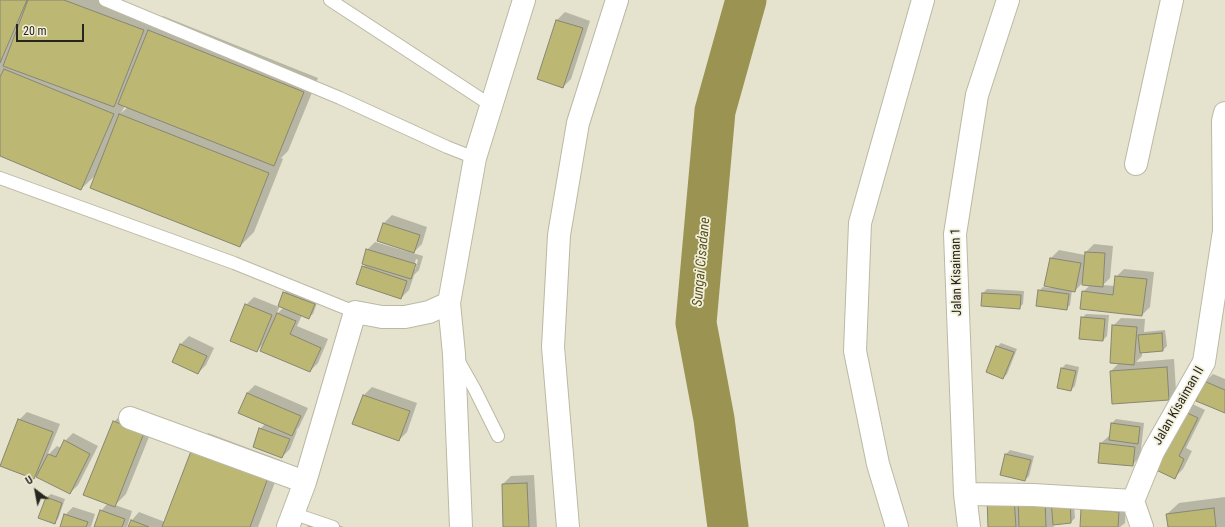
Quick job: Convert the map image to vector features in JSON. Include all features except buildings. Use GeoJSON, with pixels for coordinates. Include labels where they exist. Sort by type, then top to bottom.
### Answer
{"type":"FeatureCollection","features":[{"type":"Feature","properties":{"kind":"street"},"geometry":{"type":"LineString","coordinates":[[461,527],[454,354],[449,303],[475,158],[524,0]]}},
{"type":"Feature","properties":{"kind":"street"},"geometry":{"type":"LineString","coordinates":[[568,527],[553,347],[558,235],[578,122],[617,0]]}},
{"type":"Feature","properties":{"kind":"street"},"geometry":{"type":"LineString","coordinates":[[897,527],[878,464],[855,351],[860,231],[923,0]]}},
{"type":"Feature","properties":{"kind":"street","name":"Jalan Kisaiman 1"},"geometry":{"type":"LineString","coordinates":[[969,527],[965,494],[955,234],[977,95],[1008,0]]}},
{"type":"Feature","properties":{"kind":"street"},"geometry":{"type":"LineString","coordinates":[[1136,164],[1172,0]]}},
{"type":"Feature","properties":{"kind":"street","name":"Jalan Kisaiman II"},"geometry":{"type":"LineString","coordinates":[[1133,501],[1153,452],[1204,362],[1225,231],[1223,121],[1225,113]]}},
{"type":"Feature","properties":{"kind":"street"},"geometry":{"type":"LineString","coordinates":[[290,520],[305,482],[355,312],[382,318],[405,317],[429,312],[449,303]]}},
{"type":"Feature","properties":{"kind":"street"},"geometry":{"type":"LineString","coordinates":[[130,418],[305,482]]}},
{"type":"Feature","properties":{"kind":"street"},"geometry":{"type":"LineString","coordinates":[[965,494],[1033,495],[1133,501],[1142,527]]}},
{"type":"Feature","properties":{"kind":"lane"},"geometry":{"type":"LineString","coordinates":[[104,0],[340,98],[447,147],[475,158]]}},
{"type":"Feature","properties":{"kind":"lane"},"geometry":{"type":"LineString","coordinates":[[330,0],[492,106]]}},
{"type":"Feature","properties":{"kind":"lane"},"geometry":{"type":"LineString","coordinates":[[0,178],[234,263],[355,312]]}},
{"type":"Feature","properties":{"kind":"lane"},"geometry":{"type":"LineString","coordinates":[[454,354],[474,388],[498,436]]}},
{"type":"Feature","properties":{"kind":"lane"},"geometry":{"type":"LineString","coordinates":[[290,520],[333,527]]}},
{"type":"Feature","properties":{"kind":"waterway","name":"Sungai Cisadane"},"geometry":{"type":"LineString","coordinates":[[728,527],[714,419],[696,323],[715,111],[746,0]]}}]}
